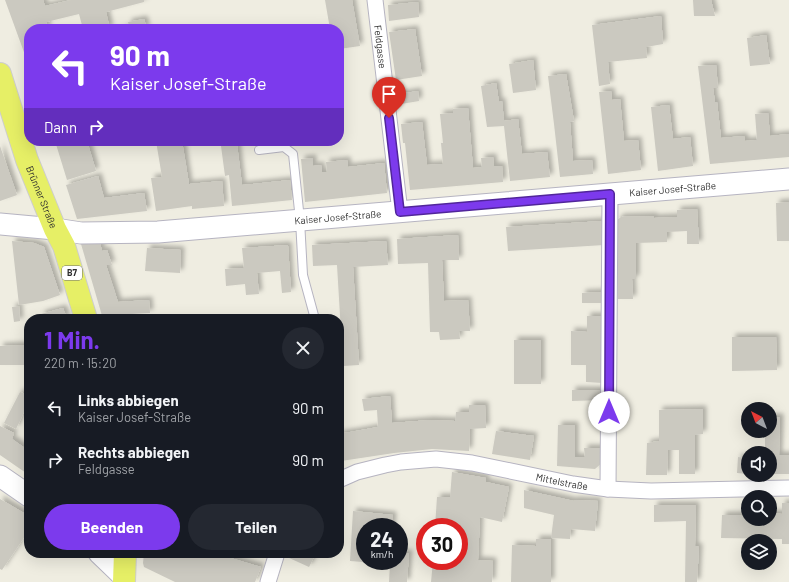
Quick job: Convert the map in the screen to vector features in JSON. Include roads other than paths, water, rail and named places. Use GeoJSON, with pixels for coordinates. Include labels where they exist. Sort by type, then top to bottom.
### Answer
{"type":"FeatureCollection","features":[{"type":"Feature","properties":{"kind":"main road","name":"Brünner Straße"},"geometry":{"type":"LineString","coordinates":[[0,74],[27,160],[64,246],[84,314]]}},
{"type":"Feature","properties":{"kind":"main road"},"geometry":{"type":"LineString","coordinates":[[126,558],[128,580]]}},
{"type":"Feature","properties":{"kind":"street","name":"Feldgasse"},"geometry":{"type":"LineString","coordinates":[[375,0],[400,212]]}},
{"type":"Feature","properties":{"kind":"street","name":"Kaiser Josef-Straße"},"geometry":{"type":"LineString","coordinates":[[0,224],[55,228],[81,233],[158,232],[789,179]]}},
{"type":"Feature","properties":{"kind":"street"},"geometry":{"type":"LineString","coordinates":[[608,489],[610,194]]}},
{"type":"Feature","properties":{"kind":"street","name":"Mittelstraße"},"geometry":{"type":"LineString","coordinates":[[344,476],[400,462],[436,459],[472,463],[573,484],[608,489],[651,491],[789,488]]}},
{"type":"Feature","properties":{"kind":"street"},"geometry":{"type":"LineString","coordinates":[[0,476],[24,493]]}},
{"type":"Feature","properties":{"kind":"street"},"geometry":{"type":"LineString","coordinates":[[104,558],[128,580]]}},
{"type":"Feature","properties":{"kind":"street"},"geometry":{"type":"LineString","coordinates":[[268,582],[275,558]]}},
{"type":"Feature","properties":{"kind":"lane"},"geometry":{"type":"LineString","coordinates":[[259,150],[284,147],[293,154],[300,220],[302,275],[314,314]]}}]}
